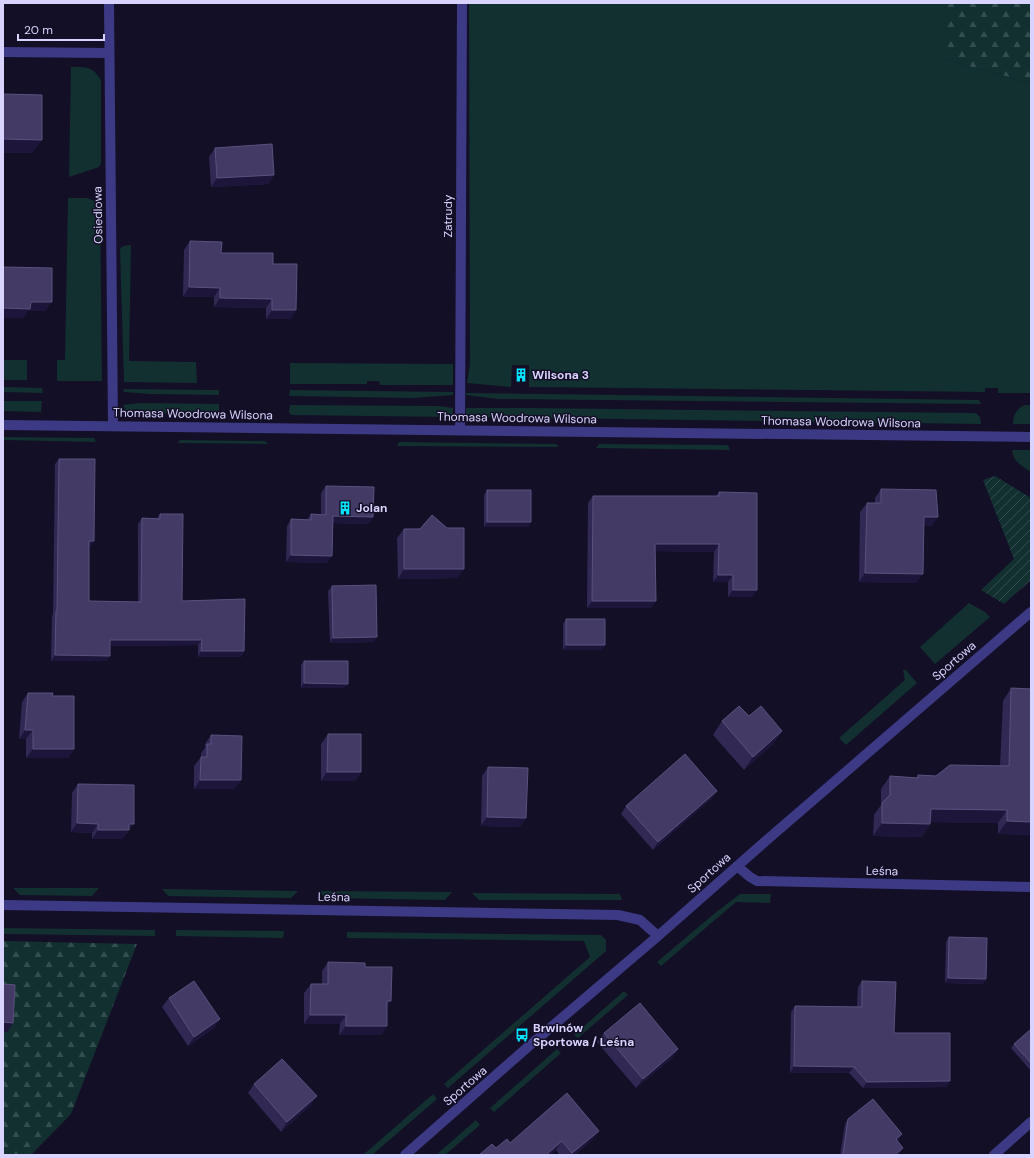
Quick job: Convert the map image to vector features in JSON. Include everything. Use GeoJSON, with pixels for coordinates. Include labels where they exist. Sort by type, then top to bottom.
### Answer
{"type":"FeatureCollection","features":[{"type":"Feature","properties":{"kind":"street","name":"Osiedlowa"},"geometry":{"type":"LineString","coordinates":[[109,3],[113,426]]}},
{"type":"Feature","properties":{"kind":"street","name":"Zatrudy"},"geometry":{"type":"LineString","coordinates":[[460,430],[462,3]]}},
{"type":"Feature","properties":{"kind":"street"},"geometry":{"type":"LineString","coordinates":[[3,52],[109,53]]}},
{"type":"Feature","properties":{"kind":"street","name":"Thomasa Woodrowa Wilsona"},"geometry":{"type":"LineString","coordinates":[[3,425],[1031,437]]}},
{"type":"Feature","properties":{"kind":"street","name":"Sportowa"},"geometry":{"type":"LineString","coordinates":[[405,1155],[1031,612]]}},
{"type":"Feature","properties":{"kind":"street","name":"Leśna"},"geometry":{"type":"LineString","coordinates":[[737,866],[757,881],[1031,887]]}},
{"type":"Feature","properties":{"kind":"street","name":"Leśna"},"geometry":{"type":"LineString","coordinates":[[3,906],[618,915],[640,920],[658,936]]}},
{"type":"Feature","properties":{"kind":"street"},"geometry":{"type":"LineString","coordinates":[[994,1155],[1031,1122]]}},
{"type":"Feature","properties":{"kind":"green space"},"geometry":{"type":"Polygon","coordinates":[[[469,3],[943,3],[943,59],[1031,83],[1031,393],[998,393],[998,388],[985,388],[985,392],[529,387],[529,365],[512,365],[511,387],[467,383],[470,364],[469,3]]]}},
{"type":"Feature","properties":{"kind":"green space"},"geometry":{"type":"Polygon","coordinates":[[[943,3],[1031,3],[1031,83],[943,59],[943,3]]]}},
{"type":"Feature","properties":{"kind":"green space"},"geometry":{"type":"Polygon","coordinates":[[[71,67],[89,68],[95,72],[101,80],[101,163],[99,167],[69,177],[71,67]]]}},
{"type":"Feature","properties":{"kind":"green space"},"geometry":{"type":"Polygon","coordinates":[[[68,198],[88,198],[100,204],[102,381],[57,381],[57,360],[65,360],[68,198]]]}},
{"type":"Feature","properties":{"kind":"green space"},"geometry":{"type":"Polygon","coordinates":[[[131,245],[129,361],[196,362],[197,383],[124,382],[120,249],[123,246],[131,245]]]}},
{"type":"Feature","properties":{"kind":"green space"},"geometry":{"type":"Polygon","coordinates":[[[3,360],[27,360],[27,380],[3,380],[3,360]]]}},
{"type":"Feature","properties":{"kind":"green space"},"geometry":{"type":"Polygon","coordinates":[[[290,363],[453,364],[453,385],[380,385],[379,381],[367,381],[367,384],[290,384],[290,363]]]}},
{"type":"Feature","properties":{"kind":"green space"},"geometry":{"type":"Polygon","coordinates":[[[3,387],[42,388],[43,393],[3,392],[3,387]]]}},
{"type":"Feature","properties":{"kind":"green space"},"geometry":{"type":"Polygon","coordinates":[[[123,389],[219,390],[219,395],[150,394],[124,392],[123,389]]]}},
{"type":"Feature","properties":{"kind":"green space"},"geometry":{"type":"Polygon","coordinates":[[[290,390],[453,392],[453,395],[413,398],[289,396],[290,390]]]}},
{"type":"Feature","properties":{"kind":"green space"},"geometry":{"type":"Polygon","coordinates":[[[466,393],[979,400],[981,404],[498,399],[466,395],[466,393]]]}},
{"type":"Feature","properties":{"kind":"green space"},"geometry":{"type":"Polygon","coordinates":[[[3,401],[42,401],[41,412],[3,411],[3,401]]]}},
{"type":"Feature","properties":{"kind":"green space"},"geometry":{"type":"Polygon","coordinates":[[[140,403],[219,404],[219,411],[216,414],[127,413],[123,405],[140,403]]]}},
{"type":"Feature","properties":{"kind":"green space"},"geometry":{"type":"Polygon","coordinates":[[[290,405],[439,406],[453,408],[453,413],[450,417],[291,415],[289,412],[290,405]]]}},
{"type":"Feature","properties":{"kind":"green space"},"geometry":{"type":"Polygon","coordinates":[[[1025,405],[1031,405],[1031,424],[1013,424],[1016,412],[1025,405]]]}},
{"type":"Feature","properties":{"kind":"green space"},"geometry":{"type":"Polygon","coordinates":[[[466,408],[976,413],[980,417],[981,424],[468,417],[466,415],[466,408]]]}},
{"type":"Feature","properties":{"kind":"green space"},"geometry":{"type":"Polygon","coordinates":[[[3,437],[94,438],[96,442],[3,440],[3,437]]]}},
{"type":"Feature","properties":{"kind":"green space"},"geometry":{"type":"Polygon","coordinates":[[[180,440],[265,441],[268,444],[178,443],[180,440]]]}},
{"type":"Feature","properties":{"kind":"green space"},"geometry":{"type":"Polygon","coordinates":[[[399,442],[556,444],[559,447],[397,446],[399,442]]]}},
{"type":"Feature","properties":{"kind":"green space"},"geometry":{"type":"Polygon","coordinates":[[[599,444],[728,445],[730,450],[596,448],[599,444]]]}},
{"type":"Feature","properties":{"kind":"green space"},"geometry":{"type":"Polygon","coordinates":[[[1012,450],[1031,450],[1031,472],[1016,461],[1012,450]]]}},
{"type":"Feature","properties":{"kind":"green space"},"geometry":{"type":"Polygon","coordinates":[[[995,476],[1031,498],[1031,580],[1004,604],[981,590],[1014,559],[983,480],[995,476]]]}},
{"type":"Feature","properties":{"kind":"green space"},"geometry":{"type":"Polygon","coordinates":[[[969,603],[985,612],[990,617],[935,664],[920,647],[969,603]]]}},
{"type":"Feature","properties":{"kind":"green space"},"geometry":{"type":"Polygon","coordinates":[[[903,670],[906,670],[917,683],[846,745],[839,738],[905,680],[903,670]]]}},
{"type":"Feature","properties":{"kind":"green space"},"geometry":{"type":"Polygon","coordinates":[[[13,888],[99,888],[92,896],[20,895],[13,888]]]}},
{"type":"Feature","properties":{"kind":"green space"},"geometry":{"type":"Polygon","coordinates":[[[162,889],[298,891],[291,898],[168,896],[162,889]]]}},
{"type":"Feature","properties":{"kind":"green space"},"geometry":{"type":"Polygon","coordinates":[[[318,891],[452,892],[445,900],[325,898],[318,891]]]}},
{"type":"Feature","properties":{"kind":"green space"},"geometry":{"type":"Polygon","coordinates":[[[472,893],[620,894],[622,900],[479,900],[472,893]]]}},
{"type":"Feature","properties":{"kind":"green space"},"geometry":{"type":"Polygon","coordinates":[[[740,894],[771,894],[770,903],[736,902],[661,966],[657,962],[715,913],[740,894]]]}},
{"type":"Feature","properties":{"kind":"green space"},"geometry":{"type":"Polygon","coordinates":[[[3,928],[155,930],[155,936],[3,934],[3,928]]]}},
{"type":"Feature","properties":{"kind":"green space"},"geometry":{"type":"Polygon","coordinates":[[[176,930],[284,931],[283,938],[176,936],[176,930]]]}},
{"type":"Feature","properties":{"kind":"green space"},"geometry":{"type":"Polygon","coordinates":[[[347,932],[601,935],[606,940],[606,951],[448,1088],[444,1084],[590,957],[584,941],[347,938],[347,932]]]}},
{"type":"Feature","properties":{"kind":"green space"},"geometry":{"type":"Polygon","coordinates":[[[3,941],[137,944],[71,1114],[31,1155],[3,1155],[3,941]]]}},
{"type":"Feature","properties":{"kind":"green space"},"geometry":{"type":"Polygon","coordinates":[[[624,991],[628,995],[578,1038],[574,1035],[624,991]]]}},
{"type":"Feature","properties":{"kind":"green space"},"geometry":{"type":"Polygon","coordinates":[[[557,1049],[561,1053],[494,1112],[490,1108],[557,1049]]]}},
{"type":"Feature","properties":{"kind":"green space"},"geometry":{"type":"Polygon","coordinates":[[[433,1094],[437,1099],[372,1155],[363,1155],[433,1094]]]}},
{"type":"Feature","properties":{"kind":"green space"},"geometry":{"type":"Polygon","coordinates":[[[476,1120],[480,1125],[445,1155],[436,1155],[476,1120]]]}},
{"type":"Feature","properties":{"kind":"building"},"geometry":{"type":"Polygon","coordinates":[[[3,94],[42,95],[42,140],[3,139],[3,94]]]}},
{"type":"Feature","properties":{"kind":"building"},"geometry":{"type":"Polygon","coordinates":[[[272,144],[274,175],[217,178],[215,148],[272,144]]]}},
{"type":"Feature","properties":{"kind":"building"},"geometry":{"type":"Polygon","coordinates":[[[190,241],[222,242],[221,253],[273,253],[273,264],[297,264],[296,310],[272,310],[272,299],[220,298],[220,288],[189,287],[190,241]]]}},
{"type":"Feature","properties":{"kind":"building"},"geometry":{"type":"Polygon","coordinates":[[[3,267],[52,268],[52,302],[31,302],[30,309],[3,308],[3,267]]]}},
{"type":"Feature","properties":{"kind":"building"},"geometry":{"type":"Polygon","coordinates":[[[59,459],[95,459],[94,541],[89,541],[89,601],[141,602],[142,518],[160,519],[160,514],[183,514],[182,601],[245,599],[244,651],[201,651],[202,640],[110,640],[110,656],[55,655],[59,459]]]}},
{"type":"Feature","properties":{"kind":"building"},"geometry":{"type":"Polygon","coordinates":[[[326,486],[374,487],[373,517],[333,516],[332,556],[291,555],[291,519],[311,520],[311,514],[326,515],[326,486]]]}},
{"type":"Feature","properties":{"kind":"building"},"geometry":{"type":"Polygon","coordinates":[[[881,489],[936,490],[938,517],[924,517],[923,574],[865,573],[867,503],[881,503],[881,489]]]}},
{"type":"Feature","properties":{"kind":"building"},"geometry":{"type":"Polygon","coordinates":[[[487,490],[531,490],[531,522],[487,522],[487,490]]]}},
{"type":"Feature","properties":{"kind":"building"},"geometry":{"type":"Polygon","coordinates":[[[719,492],[757,493],[757,590],[733,590],[733,575],[718,575],[719,544],[655,544],[656,601],[592,601],[593,496],[719,496],[719,492]]]}},
{"type":"Feature","properties":{"kind":"building"},"geometry":{"type":"Polygon","coordinates":[[[432,515],[447,528],[464,528],[464,569],[404,569],[404,529],[420,529],[432,515]]]}},
{"type":"Feature","properties":{"kind":"building"},"geometry":{"type":"Polygon","coordinates":[[[376,585],[377,637],[333,638],[332,586],[376,585]]]}},
{"type":"Feature","properties":{"kind":"building"},"geometry":{"type":"Polygon","coordinates":[[[566,619],[605,619],[605,645],[566,645],[566,619]]]}},
{"type":"Feature","properties":{"kind":"building"},"geometry":{"type":"Polygon","coordinates":[[[304,661],[348,661],[348,684],[304,683],[304,661]]]}},
{"type":"Feature","properties":{"kind":"building"},"geometry":{"type":"Polygon","coordinates":[[[1011,688],[1031,689],[1031,822],[1007,821],[1007,810],[931,809],[930,824],[882,823],[882,803],[890,795],[890,776],[918,778],[918,775],[936,776],[950,765],[1009,766],[1011,688]]]}},
{"type":"Feature","properties":{"kind":"building"},"geometry":{"type":"Polygon","coordinates":[[[28,693],[53,693],[52,696],[74,696],[74,749],[33,749],[33,730],[25,730],[28,693]]]}},
{"type":"Feature","properties":{"kind":"building"},"geometry":{"type":"Polygon","coordinates":[[[739,706],[749,716],[761,706],[782,731],[753,757],[722,721],[739,706]]]}},
{"type":"Feature","properties":{"kind":"building"},"geometry":{"type":"Polygon","coordinates":[[[328,734],[361,734],[361,772],[327,772],[328,734]]]}},
{"type":"Feature","properties":{"kind":"building"},"geometry":{"type":"Polygon","coordinates":[[[211,735],[242,736],[241,780],[200,780],[201,757],[207,757],[207,744],[211,744],[211,735]]]}},
{"type":"Feature","properties":{"kind":"building"},"geometry":{"type":"Polygon","coordinates":[[[685,754],[717,791],[658,842],[626,806],[685,754]]]}},
{"type":"Feature","properties":{"kind":"building"},"geometry":{"type":"Polygon","coordinates":[[[488,767],[528,768],[526,818],[487,817],[488,767]]]}},
{"type":"Feature","properties":{"kind":"building"},"geometry":{"type":"Polygon","coordinates":[[[78,784],[134,785],[134,824],[129,824],[129,830],[98,830],[98,824],[77,823],[78,784]]]}},
{"type":"Feature","properties":{"kind":"building"},"geometry":{"type":"Polygon","coordinates":[[[949,937],[987,938],[986,979],[948,978],[949,937]]]}},
{"type":"Feature","properties":{"kind":"building"},"geometry":{"type":"Polygon","coordinates":[[[328,962],[365,963],[365,967],[392,967],[391,1001],[387,1001],[387,1026],[346,1026],[346,1015],[310,1015],[311,984],[328,984],[328,962]]]}},
{"type":"Feature","properties":{"kind":"building"},"geometry":{"type":"Polygon","coordinates":[[[194,981],[220,1019],[194,1037],[169,998],[194,981]]]}},
{"type":"Feature","properties":{"kind":"building"},"geometry":{"type":"Polygon","coordinates":[[[862,981],[896,982],[894,1033],[950,1033],[950,1081],[867,1082],[854,1067],[794,1066],[795,1006],[862,1007],[862,981]]]}},
{"type":"Feature","properties":{"kind":"building"},"geometry":{"type":"Polygon","coordinates":[[[3,984],[15,985],[13,1023],[3,1022],[3,984]]]}},
{"type":"Feature","properties":{"kind":"building"},"geometry":{"type":"Polygon","coordinates":[[[640,1003],[678,1049],[643,1079],[604,1033],[640,1003]]]}},
{"type":"Feature","properties":{"kind":"building"},"geometry":{"type":"Polygon","coordinates":[[[1031,1029],[1031,1063],[1014,1044],[1031,1029]]]}},
{"type":"Feature","properties":{"kind":"building"},"geometry":{"type":"Polygon","coordinates":[[[282,1059],[317,1096],[287,1122],[254,1084],[282,1059]]]}},
{"type":"Feature","properties":{"kind":"building"},"geometry":{"type":"Polygon","coordinates":[[[567,1093],[599,1131],[572,1153],[562,1141],[546,1155],[479,1155],[492,1144],[496,1148],[507,1139],[510,1143],[567,1093]]]}},
{"type":"Feature","properties":{"kind":"building"},"geometry":{"type":"Polygon","coordinates":[[[873,1099],[902,1134],[896,1139],[903,1148],[895,1155],[843,1155],[848,1119],[873,1099]]]}},
{"type":"Feature","properties":{"kind":"place","name":"Wilsona 3"},"geometry":{"type":"Point","coordinates":[521,375]}},
{"type":"Feature","properties":{"kind":"place","name":"Jolan"},"geometry":{"type":"Point","coordinates":[345,508]}},
{"type":"Feature","properties":{"kind":"place","name":"Brwinów Sportowa / Leśna"},"geometry":{"type":"Point","coordinates":[522,1035]}}]}
